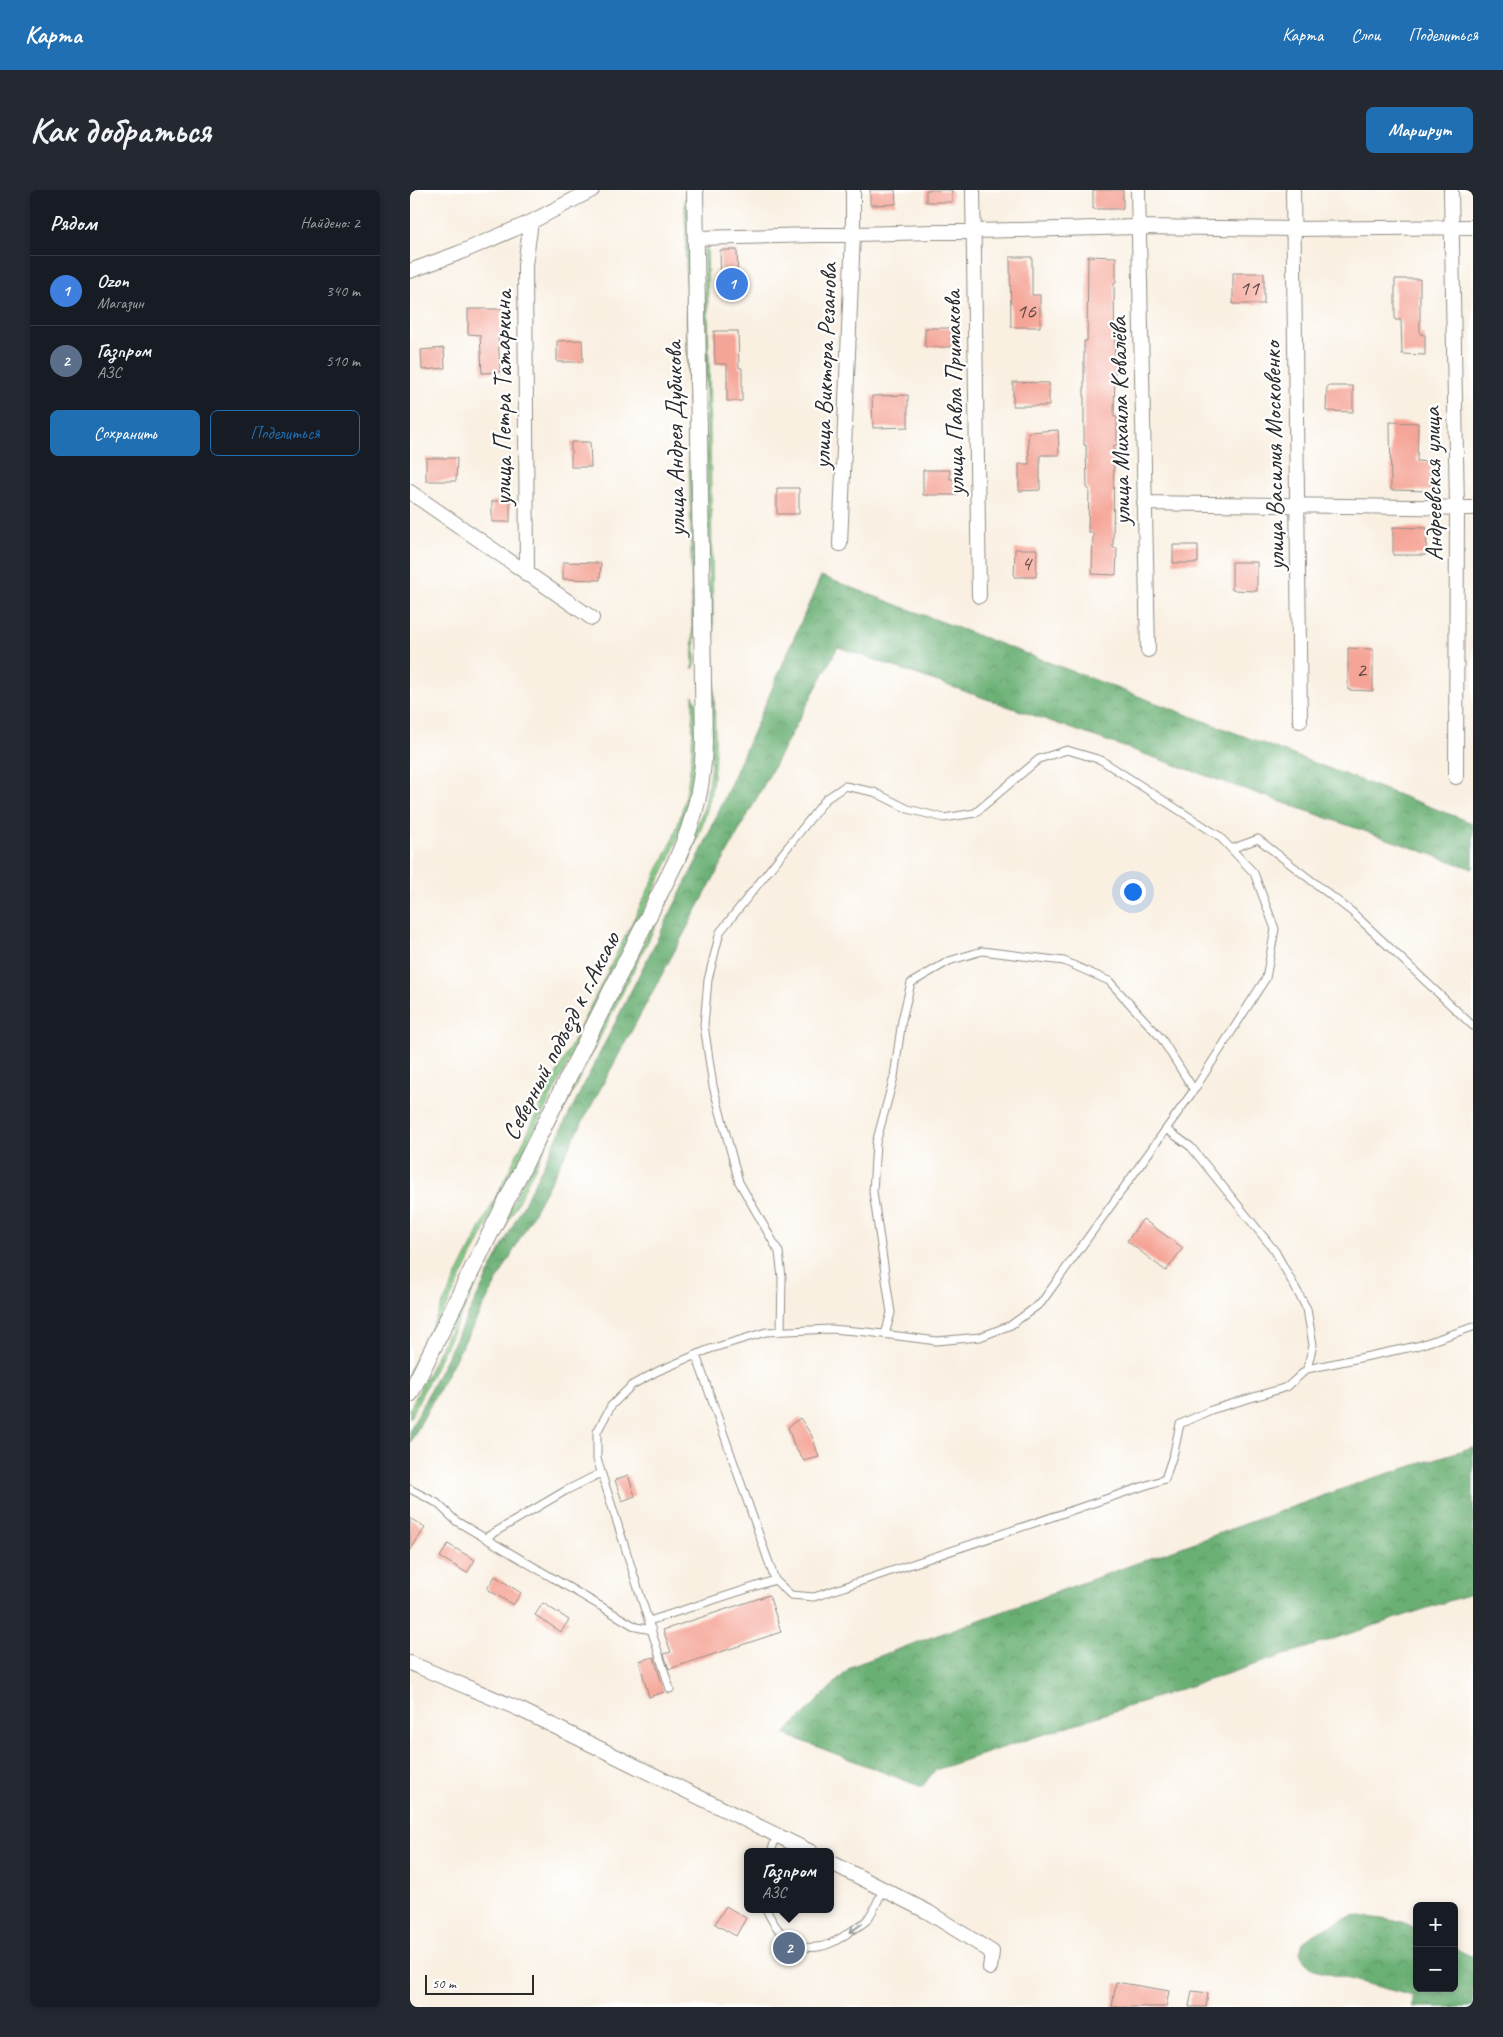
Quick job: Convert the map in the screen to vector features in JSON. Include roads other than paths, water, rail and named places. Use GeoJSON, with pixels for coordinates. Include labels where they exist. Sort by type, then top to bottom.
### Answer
{"type":"FeatureCollection","features":[{"type":"Feature","properties":{"kind":"street"},"geometry":{"type":"LineString","coordinates":[[410,271],[460,253],[530,222],[592,190]]}},
{"type":"Feature","properties":{"kind":"street","name":"улица Андрея Дубикова"},"geometry":{"type":"LineString","coordinates":[[696,190],[704,686]]}},
{"type":"Feature","properties":{"kind":"street","name":"улица Виктора Резанова"},"geometry":{"type":"LineString","coordinates":[[840,544],[853,234],[853,190]]}},
{"type":"Feature","properties":{"kind":"street","name":"улица Павла Примакова"},"geometry":{"type":"LineString","coordinates":[[973,190],[979,596]]}},
{"type":"Feature","properties":{"kind":"street","name":"улица Михаила Ковалёва"},"geometry":{"type":"LineString","coordinates":[[1138,190],[1148,650]]}},
{"type":"Feature","properties":{"kind":"street","name":"улица Василия Московенко"},"geometry":{"type":"LineString","coordinates":[[1293,190],[1300,721]]}},
{"type":"Feature","properties":{"kind":"street","name":"Андреевская улица"},"geometry":{"type":"LineString","coordinates":[[1451,190],[1457,507],[1456,777]]}},
{"type":"Feature","properties":{"kind":"street","name":"улица Петра Татаркина"},"geometry":{"type":"LineString","coordinates":[[527,575],[525,265],[530,222]]}},
{"type":"Feature","properties":{"kind":"street"},"geometry":{"type":"LineString","coordinates":[[696,238],[1138,227],[1294,229],[1473,228]]}},
{"type":"Feature","properties":{"kind":"street"},"geometry":{"type":"LineString","coordinates":[[410,492],[527,575],[592,618]]}},
{"type":"Feature","properties":{"kind":"street"},"geometry":{"type":"LineString","coordinates":[[1144,503],[1473,508]]}},
{"type":"Feature","properties":{"kind":"street","name":"Северный подъезд к г.Аксаю"},"geometry":{"type":"LineString","coordinates":[[410,1394],[686,839],[698,803],[702,778],[704,686]]}},
{"type":"Feature","properties":{"kind":"street"},"geometry":{"type":"LineString","coordinates":[[410,1663],[519,1709],[803,1848]]}},
{"type":"Feature","properties":{"kind":"street"},"geometry":{"type":"LineString","coordinates":[[834,1864],[928,1912],[992,1952],[990,1968]]}},
{"type":"Feature","properties":{"kind":"lane"},"geometry":{"type":"LineString","coordinates":[[670,1689],[597,1459],[597,1432],[611,1406],[632,1384],[658,1371],[696,1355],[766,1332],[831,1329],[937,1341],[980,1337],[1011,1325],[1041,1303],[1194,1090],[1266,978],[1275,929],[1254,873],[1218,836],[1101,760],[1067,750],[1039,759],[974,813],[944,818],[908,809],[874,792],[846,786],[826,799],[720,932],[708,980],[704,1025],[712,1086],[739,1182],[779,1252],[782,1278],[781,1331]]}},
{"type":"Feature","properties":{"kind":"lane"},"geometry":{"type":"LineString","coordinates":[[1231,849],[1258,838],[1352,912],[1473,1026]]}},
{"type":"Feature","properties":{"kind":"lane"},"geometry":{"type":"LineString","coordinates":[[885,1334],[891,1313],[873,1192],[876,1143],[894,1076],[902,1020],[911,983],[949,961],[982,951],[1064,960],[1109,982],[1161,1038],[1194,1090]]}},
{"type":"Feature","properties":{"kind":"lane"},"geometry":{"type":"LineString","coordinates":[[1166,1129],[1191,1147],[1275,1251],[1306,1309],[1313,1345],[1307,1369]]}},
{"type":"Feature","properties":{"kind":"lane"},"geometry":{"type":"LineString","coordinates":[[696,1355],[775,1580],[791,1596],[814,1597],[1165,1479],[1174,1452],[1180,1424],[1211,1410],[1287,1387],[1307,1369],[1417,1346],[1473,1327]]}},
{"type":"Feature","properties":{"kind":"lane"},"geometry":{"type":"LineString","coordinates":[[485,1538],[565,1491],[601,1474]]}},
{"type":"Feature","properties":{"kind":"lane"},"geometry":{"type":"LineString","coordinates":[[410,1489],[437,1502],[456,1521],[636,1627],[652,1630]]}},
{"type":"Feature","properties":{"kind":"lane"},"geometry":{"type":"LineString","coordinates":[[649,1621],[775,1580]]}},
{"type":"Feature","properties":{"kind":"lane"},"geometry":{"type":"LineString","coordinates":[[772,1848],[777,1834]]}},
{"type":"Feature","properties":{"kind":"lane"},"geometry":{"type":"LineString","coordinates":[[768,1913],[774,1926],[792,1944],[818,1948],[834,1944],[866,1920],[884,1889]]}},
{"type":"Feature","properties":{"kind":"place","name":"Ozon"},"geometry":{"type":"Point","coordinates":[732,284]}},
{"type":"Feature","properties":{"kind":"place","name":"Газпром"},"geometry":{"type":"Point","coordinates":[789,1948]}}]}
